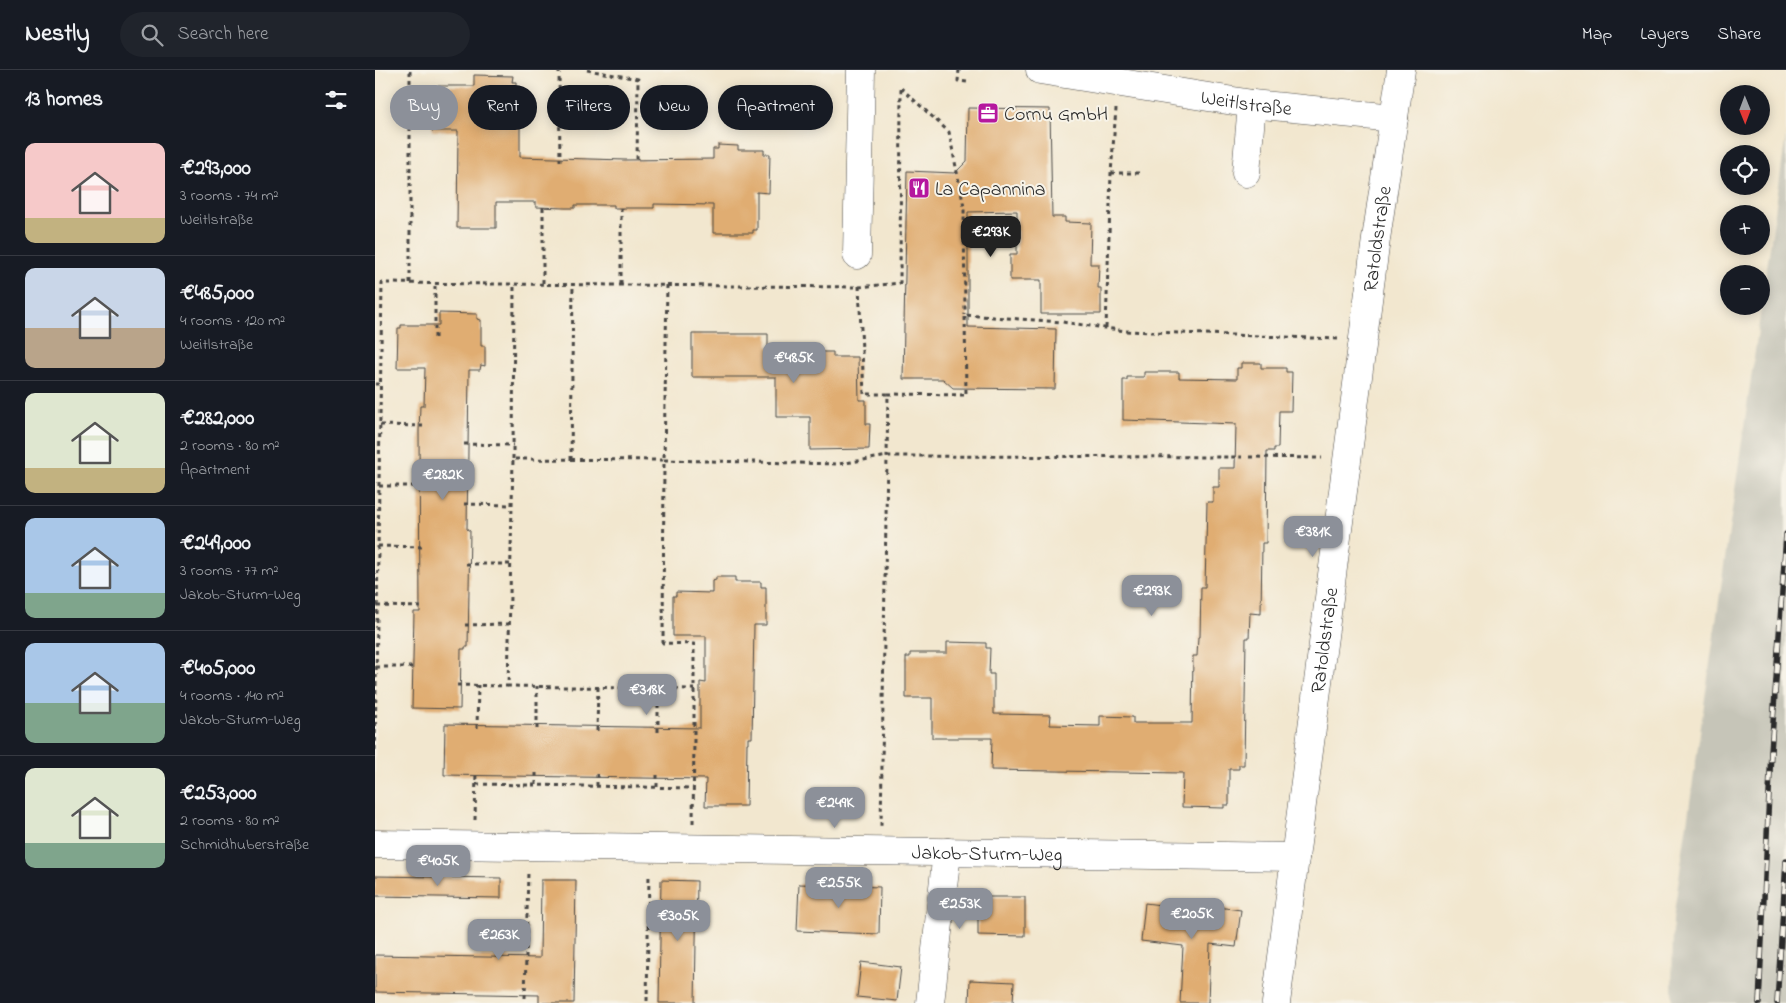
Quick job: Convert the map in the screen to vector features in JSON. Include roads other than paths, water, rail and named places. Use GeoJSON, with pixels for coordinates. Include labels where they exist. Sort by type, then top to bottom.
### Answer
{"type":"FeatureCollection","features":[{"type":"Feature","properties":{"kind":"street"},"geometry":{"type":"LineString","coordinates":[[857,255],[861,70]]}},
{"type":"Feature","properties":{"kind":"street","name":"Weitlstraße"},"geometry":{"type":"LineString","coordinates":[[1040,70],[1252,104],[1394,118]]}},
{"type":"Feature","properties":{"kind":"street","name":"Ratoldstraße"},"geometry":{"type":"LineString","coordinates":[[1276,1003],[1363,340],[1401,70]]}},
{"type":"Feature","properties":{"kind":"street"},"geometry":{"type":"LineString","coordinates":[[1245,173],[1252,104]]}},
{"type":"Feature","properties":{"kind":"street","name":"Jakob-Sturm-Weg"},"geometry":{"type":"LineString","coordinates":[[375,844],[1295,857]]}},
{"type":"Feature","properties":{"kind":"street"},"geometry":{"type":"LineString","coordinates":[[930,1003],[947,852]]}},
{"type":"Feature","properties":{"kind":"railway"},"geometry":{"type":"LineString","coordinates":[[1759,1003],[1771,752],[1786,534]]}},
{"type":"Feature","properties":{"kind":"railway"},"geometry":{"type":"LineString","coordinates":[[1777,1003],[1786,861]]}},
{"type":"Feature","properties":{"kind":"place","name":"Cornu GmbH"},"geometry":{"type":"Point","coordinates":[988,113]}},
{"type":"Feature","properties":{"kind":"place","name":"La Capannina"},"geometry":{"type":"Point","coordinates":[919,188]}}]}
